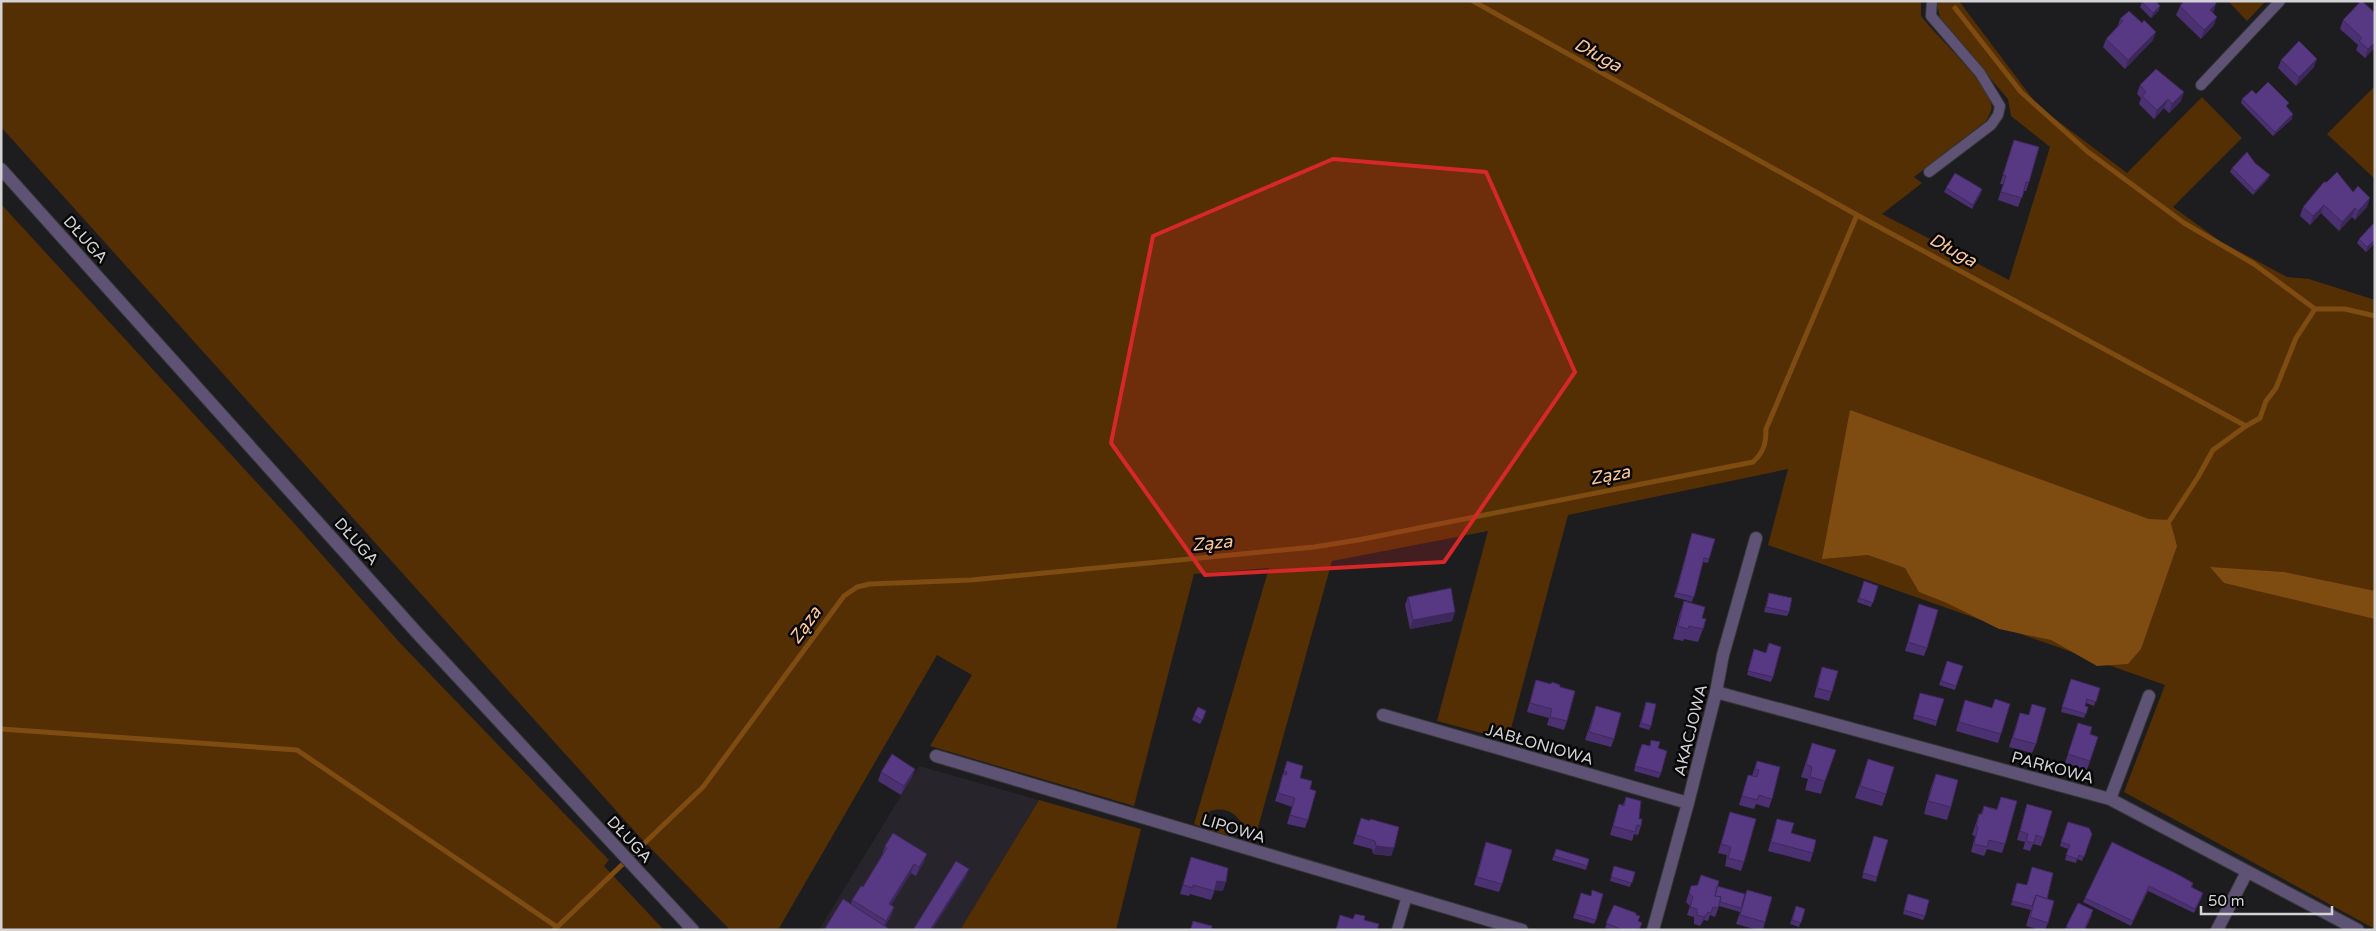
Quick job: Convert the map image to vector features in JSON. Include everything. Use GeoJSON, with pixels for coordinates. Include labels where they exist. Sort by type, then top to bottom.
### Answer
{"type":"FeatureCollection","features":[{"type":"Feature","properties":{"kind":"street","name":"DŁUGA"},"geometry":{"type":"LineString","coordinates":[[1,169],[418,634],[693,930]]}},
{"type":"Feature","properties":{"kind":"street","name":"AKACJOWA"},"geometry":{"type":"LineString","coordinates":[[1653,930],[1688,803],[1716,692],[1723,655],[1756,538]]}},
{"type":"Feature","properties":{"kind":"street","name":"PARKOWA"},"geometry":{"type":"LineString","coordinates":[[1716,692],[2110,800],[2358,930]]}},
{"type":"Feature","properties":{"kind":"street"},"geometry":{"type":"LineString","coordinates":[[2110,800],[2149,696]]}},
{"type":"Feature","properties":{"kind":"street","name":"JABŁONIOWA"},"geometry":{"type":"LineString","coordinates":[[1383,715],[1688,803]]}},
{"type":"Feature","properties":{"kind":"street","name":"LIPOWA"},"geometry":{"type":"LineString","coordinates":[[936,756],[1522,930]]}},
{"type":"Feature","properties":{"kind":"street"},"geometry":{"type":"LineString","coordinates":[[2217,930],[2247,872]]}},
{"type":"Feature","properties":{"kind":"lane"},"geometry":{"type":"LineString","coordinates":[[1929,172],[1991,125],[1998,115],[2000,106],[1980,73],[1931,16],[1932,1]]}},
{"type":"Feature","properties":{"kind":"lane"},"geometry":{"type":"LineString","coordinates":[[2201,85],[2280,1]]}},
{"type":"Feature","properties":{"kind":"lane"},"geometry":{"type":"LineString","coordinates":[[1397,930],[1406,896]]}},
{"type":"Feature","properties":{"kind":"highlighted area"},"geometry":{"type":"Polygon","coordinates":[[[1333,159],[1486,172],[1575,372],[1444,562],[1205,575],[1111,443],[1153,236],[1333,159]]]}},
{"type":"Feature","properties":{"kind":"shaded area"},"geometry":{"type":"Polygon","coordinates":[[[1,1],[1921,1],[1921,16],[1980,83],[1991,103],[1991,110],[1986,121],[1914,177],[1922,183],[1882,214],[2009,280],[2050,147],[2011,116],[2008,99],[1941,21],[1937,5],[1940,1],[1959,1],[2038,106],[2127,173],[2202,97],[2242,138],[2173,207],[2220,241],[2287,277],[2309,279],[2375,300],[2375,929],[2124,792],[2165,685],[1768,545],[1788,469],[1568,515],[1508,740],[1437,721],[1488,531],[1332,561],[1254,842],[1249,841],[1244,827],[1236,816],[1225,810],[1210,811],[1201,827],[1194,824],[1269,568],[1194,574],[1134,806],[930,746],[972,675],[937,655],[778,930],[730,930],[639,836],[1,127],[1,1]]]}},
{"type":"Feature","properties":{"kind":"shaded area"},"geometry":{"type":"Polygon","coordinates":[[[2228,1],[2266,1],[2247,21],[2228,1]]]}},
{"type":"Feature","properties":{"kind":"shaded area"},"geometry":{"type":"Polygon","coordinates":[[[2375,86],[2375,179],[2327,134],[2375,86]]]}},
{"type":"Feature","properties":{"kind":"shaded area"},"geometry":{"type":"Polygon","coordinates":[[[1,204],[293,522],[401,644],[609,860],[604,866],[664,930],[1,930],[1,204]]]}},
{"type":"Feature","properties":{"kind":"shaded area"},"geometry":{"type":"Polygon","coordinates":[[[1850,410],[2149,519],[2170,520],[2177,546],[2141,649],[2128,664],[2097,666],[2051,640],[1999,629],[1947,603],[1919,592],[1905,568],[1868,555],[1822,559],[1850,410]]]}},
{"type":"Feature","properties":{"kind":"shaded area"},"geometry":{"type":"Polygon","coordinates":[[[2210,567],[2284,572],[2375,591],[2375,619],[2224,583],[2210,567]]]}},
{"type":"Feature","properties":{"kind":"shaded area"},"geometry":{"type":"Polygon","coordinates":[[[919,766],[1039,800],[960,930],[819,930],[919,766]]]}},
{"type":"Feature","properties":{"kind":"shaded area"},"geometry":{"type":"Polygon","coordinates":[[[1039,800],[1141,829],[1116,930],[960,930],[1039,800]]]}},
{"type":"Feature","properties":{"kind":"shaded area"},"geometry":{"type":"Polygon","coordinates":[[[1221,821],[1233,830],[1234,837],[1211,831],[1214,823],[1221,821]]]}},
{"type":"Feature","properties":{"kind":"building"},"geometry":{"type":"Polygon","coordinates":[[[2143,1],[2156,1],[2160,6],[2153,13],[2143,1]]]}},
{"type":"Feature","properties":{"kind":"building"},"geometry":{"type":"Polygon","coordinates":[[[2184,1],[2216,1],[2216,4],[2210,10],[2217,17],[2204,30],[2180,6],[2184,1]]]}},
{"type":"Feature","properties":{"kind":"building"},"geometry":{"type":"Polygon","coordinates":[[[2361,1],[2375,13],[2375,42],[2368,49],[2359,41],[2362,38],[2343,20],[2361,1]]]}},
{"type":"Feature","properties":{"kind":"building"},"geometry":{"type":"Polygon","coordinates":[[[2129,11],[2142,23],[2144,20],[2156,32],[2128,60],[2106,39],[2123,21],[2120,19],[2129,11]]]}},
{"type":"Feature","properties":{"kind":"building"},"geometry":{"type":"Polygon","coordinates":[[[2299,41],[2317,59],[2299,77],[2281,60],[2299,41]]]}},
{"type":"Feature","properties":{"kind":"building"},"geometry":{"type":"Polygon","coordinates":[[[2156,69],[2184,92],[2172,104],[2168,99],[2157,110],[2142,96],[2146,92],[2140,85],[2156,69]]]}},
{"type":"Feature","properties":{"kind":"building"},"geometry":{"type":"Polygon","coordinates":[[[2268,82],[2289,103],[2286,106],[2293,114],[2275,132],[2242,99],[2252,90],[2256,94],[2268,82]]]}},
{"type":"Feature","properties":{"kind":"building"},"geometry":{"type":"Polygon","coordinates":[[[2014,140],[2039,147],[2029,182],[2026,182],[2022,198],[2001,192],[2006,176],[2003,175],[2014,140]]]}},
{"type":"Feature","properties":{"kind":"building"},"geometry":{"type":"Polygon","coordinates":[[[2247,152],[2255,163],[2270,175],[2255,191],[2232,168],[2247,152]]]}},
{"type":"Feature","properties":{"kind":"building"},"geometry":{"type":"Polygon","coordinates":[[[2337,172],[2353,192],[2358,186],[2370,198],[2358,211],[2355,208],[2342,222],[2324,205],[2313,216],[2303,207],[2324,182],[2327,182],[2337,172]]]}},
{"type":"Feature","properties":{"kind":"building"},"geometry":{"type":"Polygon","coordinates":[[[1955,173],[1982,189],[1973,205],[1946,188],[1955,173]]]}},
{"type":"Feature","properties":{"kind":"building"},"geometry":{"type":"Polygon","coordinates":[[[2373,224],[2375,226],[2375,240],[2367,247],[2359,239],[2373,224]]]}},
{"type":"Feature","properties":{"kind":"building"},"geometry":{"type":"Polygon","coordinates":[[[1692,533],[1715,539],[1709,559],[1704,558],[1694,597],[1676,593],[1692,533]]]}},
{"type":"Feature","properties":{"kind":"building"},"geometry":{"type":"Polygon","coordinates":[[[1864,581],[1878,586],[1873,603],[1859,598],[1864,581]]]}},
{"type":"Feature","properties":{"kind":"building"},"geometry":{"type":"Polygon","coordinates":[[[1451,588],[1455,612],[1413,620],[1408,597],[1451,588]]]}},
{"type":"Feature","properties":{"kind":"building"},"geometry":{"type":"Polygon","coordinates":[[[1769,593],[1792,598],[1789,612],[1766,607],[1769,593]]]}},
{"type":"Feature","properties":{"kind":"building"},"geometry":{"type":"Polygon","coordinates":[[[1684,601],[1705,607],[1702,618],[1706,619],[1703,629],[1689,626],[1688,629],[1678,626],[1684,601]]]}},
{"type":"Feature","properties":{"kind":"building"},"geometry":{"type":"Polygon","coordinates":[[[1919,604],[1938,610],[1927,648],[1908,642],[1919,604]]]}},
{"type":"Feature","properties":{"kind":"building"},"geometry":{"type":"Polygon","coordinates":[[[1769,643],[1781,647],[1773,677],[1748,671],[1754,649],[1766,653],[1769,643]]]}},
{"type":"Feature","properties":{"kind":"building"},"geometry":{"type":"Polygon","coordinates":[[[1947,661],[1963,666],[1956,686],[1941,681],[1947,661]]]}},
{"type":"Feature","properties":{"kind":"building"},"geometry":{"type":"Polygon","coordinates":[[[1822,667],[1838,671],[1832,692],[1817,688],[1822,667]]]}},
{"type":"Feature","properties":{"kind":"building"},"geometry":{"type":"Polygon","coordinates":[[[2071,679],[2100,688],[2096,702],[2087,699],[2085,706],[2088,707],[2086,714],[2062,707],[2071,679]]]}},
{"type":"Feature","properties":{"kind":"building"},"geometry":{"type":"Polygon","coordinates":[[[1536,680],[1551,684],[1552,682],[1560,685],[1560,687],[1575,691],[1567,721],[1550,717],[1552,709],[1530,703],[1536,680]]]}},
{"type":"Feature","properties":{"kind":"building"},"geometry":{"type":"Polygon","coordinates":[[[1920,693],[1944,699],[1937,721],[1914,715],[1920,693]]]}},
{"type":"Feature","properties":{"kind":"building"},"geometry":{"type":"Polygon","coordinates":[[[1995,699],[2010,704],[2001,734],[1959,722],[1965,700],[1992,708],[1995,699]]]}},
{"type":"Feature","properties":{"kind":"building"},"geometry":{"type":"Polygon","coordinates":[[[1646,702],[1656,704],[1651,726],[1641,723],[1646,702]]]}},
{"type":"Feature","properties":{"kind":"building"},"geometry":{"type":"Polygon","coordinates":[[[2032,704],[2046,708],[2036,744],[2013,738],[2020,713],[2029,715],[2032,704]]]}},
{"type":"Feature","properties":{"kind":"building"},"geometry":{"type":"Polygon","coordinates":[[[1596,706],[1621,713],[1614,739],[1589,732],[1596,706]]]}},
{"type":"Feature","properties":{"kind":"building"},"geometry":{"type":"Polygon","coordinates":[[[1198,707],[1206,711],[1202,720],[1194,715],[1198,707]]]}},
{"type":"Feature","properties":{"kind":"building"},"geometry":{"type":"Polygon","coordinates":[[[2078,723],[2092,727],[2090,734],[2098,737],[2090,761],[2068,754],[2078,723]]]}},
{"type":"Feature","properties":{"kind":"building"},"geometry":{"type":"Polygon","coordinates":[[[1651,740],[1660,742],[1658,748],[1667,751],[1661,773],[1635,766],[1642,744],[1650,746],[1651,740]]]}},
{"type":"Feature","properties":{"kind":"building"},"geometry":{"type":"Polygon","coordinates":[[[1812,743],[1836,750],[1825,781],[1810,777],[1812,767],[1806,764],[1812,743]]]}},
{"type":"Feature","properties":{"kind":"building"},"geometry":{"type":"Polygon","coordinates":[[[892,754],[915,769],[904,786],[881,772],[892,754]]]}},
{"type":"Feature","properties":{"kind":"building"},"geometry":{"type":"Polygon","coordinates":[[[1868,759],[1894,767],[1886,794],[1860,786],[1868,759]]]}},
{"type":"Feature","properties":{"kind":"building"},"geometry":{"type":"Polygon","coordinates":[[[1287,761],[1303,766],[1300,778],[1312,781],[1310,789],[1316,791],[1308,820],[1290,815],[1295,798],[1278,793],[1283,774],[1286,775],[1287,772],[1284,771],[1287,761]]]}},
{"type":"Feature","properties":{"kind":"building"},"geometry":{"type":"Polygon","coordinates":[[[1757,761],[1780,767],[1772,799],[1759,795],[1757,800],[1742,796],[1748,775],[1757,777],[1759,770],[1755,769],[1757,761]]]}},
{"type":"Feature","properties":{"kind":"building"},"geometry":{"type":"Polygon","coordinates":[[[1936,774],[1958,780],[1951,807],[1928,801],[1936,774]]]}},
{"type":"Feature","properties":{"kind":"building"},"geometry":{"type":"Polygon","coordinates":[[[1626,797],[1641,801],[1639,819],[1642,819],[1641,826],[1637,825],[1635,832],[1613,826],[1619,804],[1624,806],[1626,797]]]}},
{"type":"Feature","properties":{"kind":"building"},"geometry":{"type":"Polygon","coordinates":[[[2001,797],[2017,801],[2005,844],[1989,840],[1987,847],[1974,844],[1979,814],[1982,814],[1984,806],[1997,810],[2001,797]]]}},
{"type":"Feature","properties":{"kind":"building"},"geometry":{"type":"Polygon","coordinates":[[[2027,804],[2052,811],[2044,838],[2036,835],[2034,843],[2026,841],[2028,834],[2020,831],[2027,804]]]}},
{"type":"Feature","properties":{"kind":"building"},"geometry":{"type":"Polygon","coordinates":[[[1730,812],[1756,819],[1744,862],[1728,858],[1731,847],[1721,844],[1730,812]]]}},
{"type":"Feature","properties":{"kind":"building"},"geometry":{"type":"Polygon","coordinates":[[[1361,818],[1399,827],[1394,848],[1376,846],[1375,841],[1356,835],[1361,818]]]}},
{"type":"Feature","properties":{"kind":"building"},"geometry":{"type":"Polygon","coordinates":[[[1777,819],[1794,823],[1791,833],[1816,840],[1813,853],[1771,842],[1777,819]]]}},
{"type":"Feature","properties":{"kind":"building"},"geometry":{"type":"Polygon","coordinates":[[[2068,822],[2089,828],[2092,834],[2084,857],[2079,855],[2078,859],[2066,855],[2070,845],[2061,842],[2068,822]]]}},
{"type":"Feature","properties":{"kind":"building"},"geometry":{"type":"Polygon","coordinates":[[[893,833],[927,854],[919,867],[914,864],[889,904],[894,907],[886,921],[852,900],[861,886],[863,887],[887,848],[885,846],[893,833]]]}},
{"type":"Feature","properties":{"kind":"building"},"geometry":{"type":"Polygon","coordinates":[[[1874,836],[1888,840],[1877,877],[1863,873],[1874,836]]]}},
{"type":"Feature","properties":{"kind":"building"},"geometry":{"type":"Polygon","coordinates":[[[1486,842],[1512,850],[1502,884],[1477,877],[1486,842]]]}},
{"type":"Feature","properties":{"kind":"building"},"geometry":{"type":"Polygon","coordinates":[[[2112,842],[2193,883],[2191,887],[2203,893],[2195,909],[2149,886],[2133,921],[2085,898],[2112,842]]]}},
{"type":"Feature","properties":{"kind":"building"},"geometry":{"type":"Polygon","coordinates":[[[1556,849],[1589,859],[1587,866],[1554,856],[1556,849]]]}},
{"type":"Feature","properties":{"kind":"building"},"geometry":{"type":"Polygon","coordinates":[[[1191,857],[1228,868],[1226,882],[1217,881],[1214,891],[1193,885],[1193,888],[1183,885],[1191,857]]]}},
{"type":"Feature","properties":{"kind":"building"},"geometry":{"type":"Polygon","coordinates":[[[956,861],[969,869],[930,930],[913,930],[956,861]]]}},
{"type":"Feature","properties":{"kind":"building"},"geometry":{"type":"Polygon","coordinates":[[[1614,866],[1635,872],[1632,883],[1611,877],[1614,866]]]}},
{"type":"Feature","properties":{"kind":"building"},"geometry":{"type":"Polygon","coordinates":[[[2032,867],[2053,873],[2047,899],[2036,895],[2032,906],[2012,901],[2017,883],[2027,885],[2032,867]]]}},
{"type":"Feature","properties":{"kind":"building"},"geometry":{"type":"Polygon","coordinates":[[[1701,875],[1719,881],[1715,896],[1721,897],[1718,908],[1713,907],[1711,913],[1708,912],[1704,917],[1697,915],[1697,909],[1690,907],[1693,897],[1689,893],[1691,886],[1698,885],[1701,875]]]}},
{"type":"Feature","properties":{"kind":"building"},"geometry":{"type":"Polygon","coordinates":[[[1717,886],[1745,894],[1741,908],[1720,902],[1721,897],[1715,896],[1717,886]]]}},
{"type":"Feature","properties":{"kind":"building"},"geometry":{"type":"Polygon","coordinates":[[[1592,890],[1603,894],[1596,920],[1575,914],[1581,893],[1591,896],[1592,890]]]}},
{"type":"Feature","properties":{"kind":"building"},"geometry":{"type":"Polygon","coordinates":[[[1747,890],[1772,897],[1765,922],[1740,915],[1747,890]]]}},
{"type":"Feature","properties":{"kind":"building"},"geometry":{"type":"Polygon","coordinates":[[[1908,894],[1929,900],[1925,916],[1904,910],[1908,894]]]}},
{"type":"Feature","properties":{"kind":"building"},"geometry":{"type":"Polygon","coordinates":[[[2036,895],[2054,901],[2048,923],[2030,917],[2036,895]]]}},
{"type":"Feature","properties":{"kind":"building"},"geometry":{"type":"Polygon","coordinates":[[[843,899],[891,930],[824,930],[843,899]]]}},
{"type":"Feature","properties":{"kind":"building"},"geometry":{"type":"Polygon","coordinates":[[[2078,903],[2093,910],[2084,930],[2073,930],[2066,927],[2078,903]]]}},
{"type":"Feature","properties":{"kind":"building"},"geometry":{"type":"Polygon","coordinates":[[[1614,905],[1640,916],[1638,921],[1642,923],[1639,930],[1623,930],[1606,923],[1614,905]]]}},
{"type":"Feature","properties":{"kind":"building"},"geometry":{"type":"Polygon","coordinates":[[[1796,906],[1805,909],[1801,923],[1792,920],[1796,906]]]}},
{"type":"Feature","properties":{"kind":"building"},"geometry":{"type":"Polygon","coordinates":[[[1355,914],[1365,916],[1364,920],[1379,924],[1377,930],[1336,930],[1340,915],[1353,919],[1355,914]]]}},
{"type":"Feature","properties":{"kind":"building"},"geometry":{"type":"Polygon","coordinates":[[[1193,921],[1212,926],[1211,930],[1189,930],[1193,921]]]}},
{"type":"Feature","properties":{"kind":"waterway","name":"Długa"},"geometry":{"type":"LineString","coordinates":[[1473,1],[1857,215],[2246,426],[2260,418],[2266,401],[2276,388],[2296,338],[2315,309],[2345,309],[2375,316]]}},
{"type":"Feature","properties":{"kind":"waterway"},"geometry":{"type":"LineString","coordinates":[[1955,8],[2021,92],[2088,152],[2184,223],[2254,264],[2315,309]]}},
{"type":"Feature","properties":{"kind":"waterway","name":"Ząza"},"geometry":{"type":"LineString","coordinates":[[554,930],[703,787],[844,596],[857,587],[870,584],[971,580],[1314,547],[1753,462],[1760,455],[1764,447],[1766,429],[1857,215]]}},
{"type":"Feature","properties":{"kind":"waterway"},"geometry":{"type":"LineString","coordinates":[[2170,520],[2213,450],[2246,426]]}},
{"type":"Feature","properties":{"kind":"waterway"},"geometry":{"type":"LineString","coordinates":[[1,729],[297,750],[557,927]]}}]}
